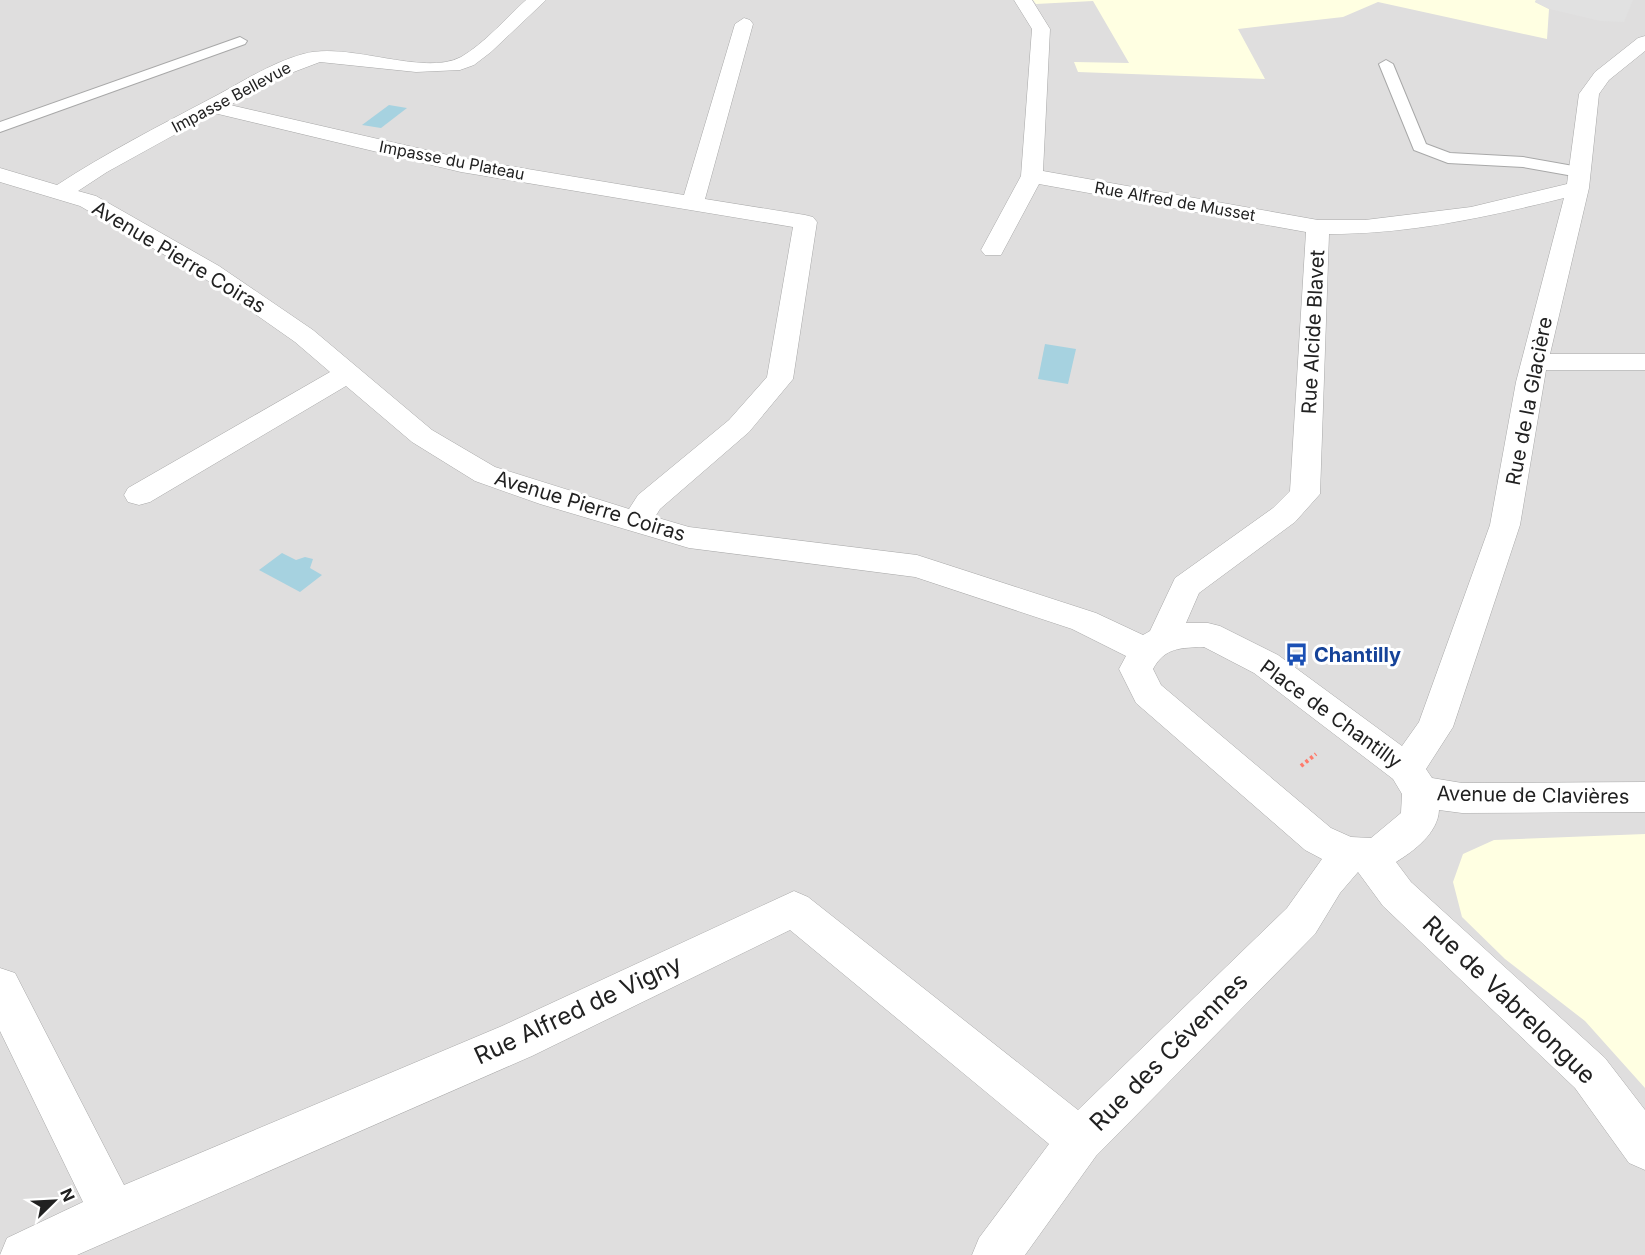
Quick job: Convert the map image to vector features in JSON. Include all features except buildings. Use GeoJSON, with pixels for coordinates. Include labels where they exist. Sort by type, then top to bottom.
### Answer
{"type":"FeatureCollection","features":[{"type":"Feature","properties":{"kind":"street","name":"Impasse Bellevue"},"geometry":{"type":"LineString","coordinates":[[60,193],[99,167],[276,72],[321,56],[400,65],[449,66],[466,62],[537,0]]}},
{"type":"Feature","properties":{"kind":"street"},"geometry":{"type":"LineString","coordinates":[[993,250],[1032,176],[1041,29],[1023,0]]}},
{"type":"Feature","properties":{"kind":"street"},"geometry":{"type":"LineString","coordinates":[[693,202],[744,24]]}},
{"type":"Feature","properties":{"kind":"street","name":"Rue de la Glacière"},"geometry":{"type":"LineString","coordinates":[[1413,781],[1435,727],[1505,525],[1530,382],[1578,180],[1589,94],[1602,76],[1645,42]]}},
{"type":"Feature","properties":{"kind":"street","name":"Impasse du Plateau"},"geometry":{"type":"LineString","coordinates":[[213,106],[461,165],[805,222],[780,379],[739,426],[649,502],[638,520]]}},
{"type":"Feature","properties":{"kind":"street","name":"Avenue Pierre Coiras"},"geometry":{"type":"LineString","coordinates":[[0,175],[88,201],[210,271],[304,336],[422,436],[484,474],[689,537],[917,566],[1154,644]]}},
{"type":"Feature","properties":{"kind":"street","name":"Rue Alfred de Musset"},"geometry":{"type":"LineString","coordinates":[[1032,176],[1318,227]]}},
{"type":"Feature","properties":{"kind":"street","name":"Rue Alcide Blavet"},"geometry":{"type":"LineString","coordinates":[[1154,644],[1186,586],[1284,516],[1305,494],[1318,227],[1365,227],[1471,214],[1578,180]]}},
{"type":"Feature","properties":{"kind":"street"},"geometry":{"type":"LineString","coordinates":[[1536,362],[1645,362]]}},
{"type":"Feature","properties":{"kind":"street"},"geometry":{"type":"LineString","coordinates":[[140,495],[348,374]]}},
{"type":"Feature","properties":{"kind":"street","name":"Place de Chantilly"},"geometry":{"type":"LineString","coordinates":[[1154,644],[1208,635],[1266,664],[1352,728],[1413,781]]}},
{"type":"Feature","properties":{"kind":"street"},"geometry":{"type":"LineString","coordinates":[[1154,644],[1136,669],[1148,694],[1318,839],[1359,856],[1395,843],[1420,819],[1413,781]]}},
{"type":"Feature","properties":{"kind":"street","name":"Avenue de Clavières"},"geometry":{"type":"LineString","coordinates":[[1413,781],[1462,798],[1645,797]]}},
{"type":"Feature","properties":{"kind":"street","name":"Rue des Cévennes"},"geometry":{"type":"LineString","coordinates":[[996,1255],[1080,1140],[1301,921],[1326,881],[1359,856]]}},
{"type":"Feature","properties":{"kind":"street","name":"Rue de Vabrelongue"},"geometry":{"type":"LineString","coordinates":[[1359,856],[1590,1073],[1645,1147]]}},
{"type":"Feature","properties":{"kind":"street","name":"Rue Alfred de Vigny"},"geometry":{"type":"LineString","coordinates":[[24,1255],[113,1213],[517,1041],[794,909],[1080,1140]]}},
{"type":"Feature","properties":{"kind":"street"},"geometry":{"type":"LineString","coordinates":[[0,987],[113,1213]]}},
{"type":"Feature","properties":{"kind":"lane"},"geometry":{"type":"LineString","coordinates":[[0,127],[240,41]]}},
{"type":"Feature","properties":{"kind":"lane"},"geometry":{"type":"LineString","coordinates":[[1386,64],[1419,147],[1448,158],[1523,162],[1578,180]]}},
{"type":"Feature","properties":{"kind":"path"},"geometry":{"type":"LineString","coordinates":[[1264,793],[1352,728]]}},
{"type":"Feature","properties":{"kind":"shaded area"},"geometry":{"type":"Polygon","coordinates":[[[0,0],[1645,0],[1645,1255],[0,1255],[0,0]]]}},
{"type":"Feature","properties":{"kind":"shaded area"},"geometry":{"type":"Polygon","coordinates":[[[1033,0],[1536,0],[1535,2],[1549,9],[1547,39],[1378,2],[1343,17],[1238,29],[1265,79],[1078,72],[1074,62],[1129,63],[1093,1],[1036,4],[1033,0]]]}},
{"type":"Feature","properties":{"kind":"shaded area"},"geometry":{"type":"Polygon","coordinates":[[[1536,0],[1633,0],[1624,22],[1600,21],[1549,9],[1535,2],[1536,0]]]}},
{"type":"Feature","properties":{"kind":"shaded area"},"geometry":{"type":"Polygon","coordinates":[[[1645,834],[1645,1088],[1585,1021],[1505,959],[1462,917],[1453,882],[1463,854],[1494,840],[1645,834]]]}},
{"type":"Feature","properties":{"kind":"water"},"geometry":{"type":"Polygon","coordinates":[[[389,105],[407,108],[381,128],[362,125],[389,105]]]}},
{"type":"Feature","properties":{"kind":"water"},"geometry":{"type":"Polygon","coordinates":[[[1045,344],[1076,349],[1068,384],[1038,379],[1045,344]]]}},
{"type":"Feature","properties":{"kind":"water"},"geometry":{"type":"Polygon","coordinates":[[[282,553],[296,560],[305,557],[313,559],[310,568],[322,575],[300,592],[259,570],[282,553]]]}},
{"type":"Feature","properties":{"kind":"place","name":"Chantilly"},"geometry":{"type":"Point","coordinates":[1296,655]}}]}
